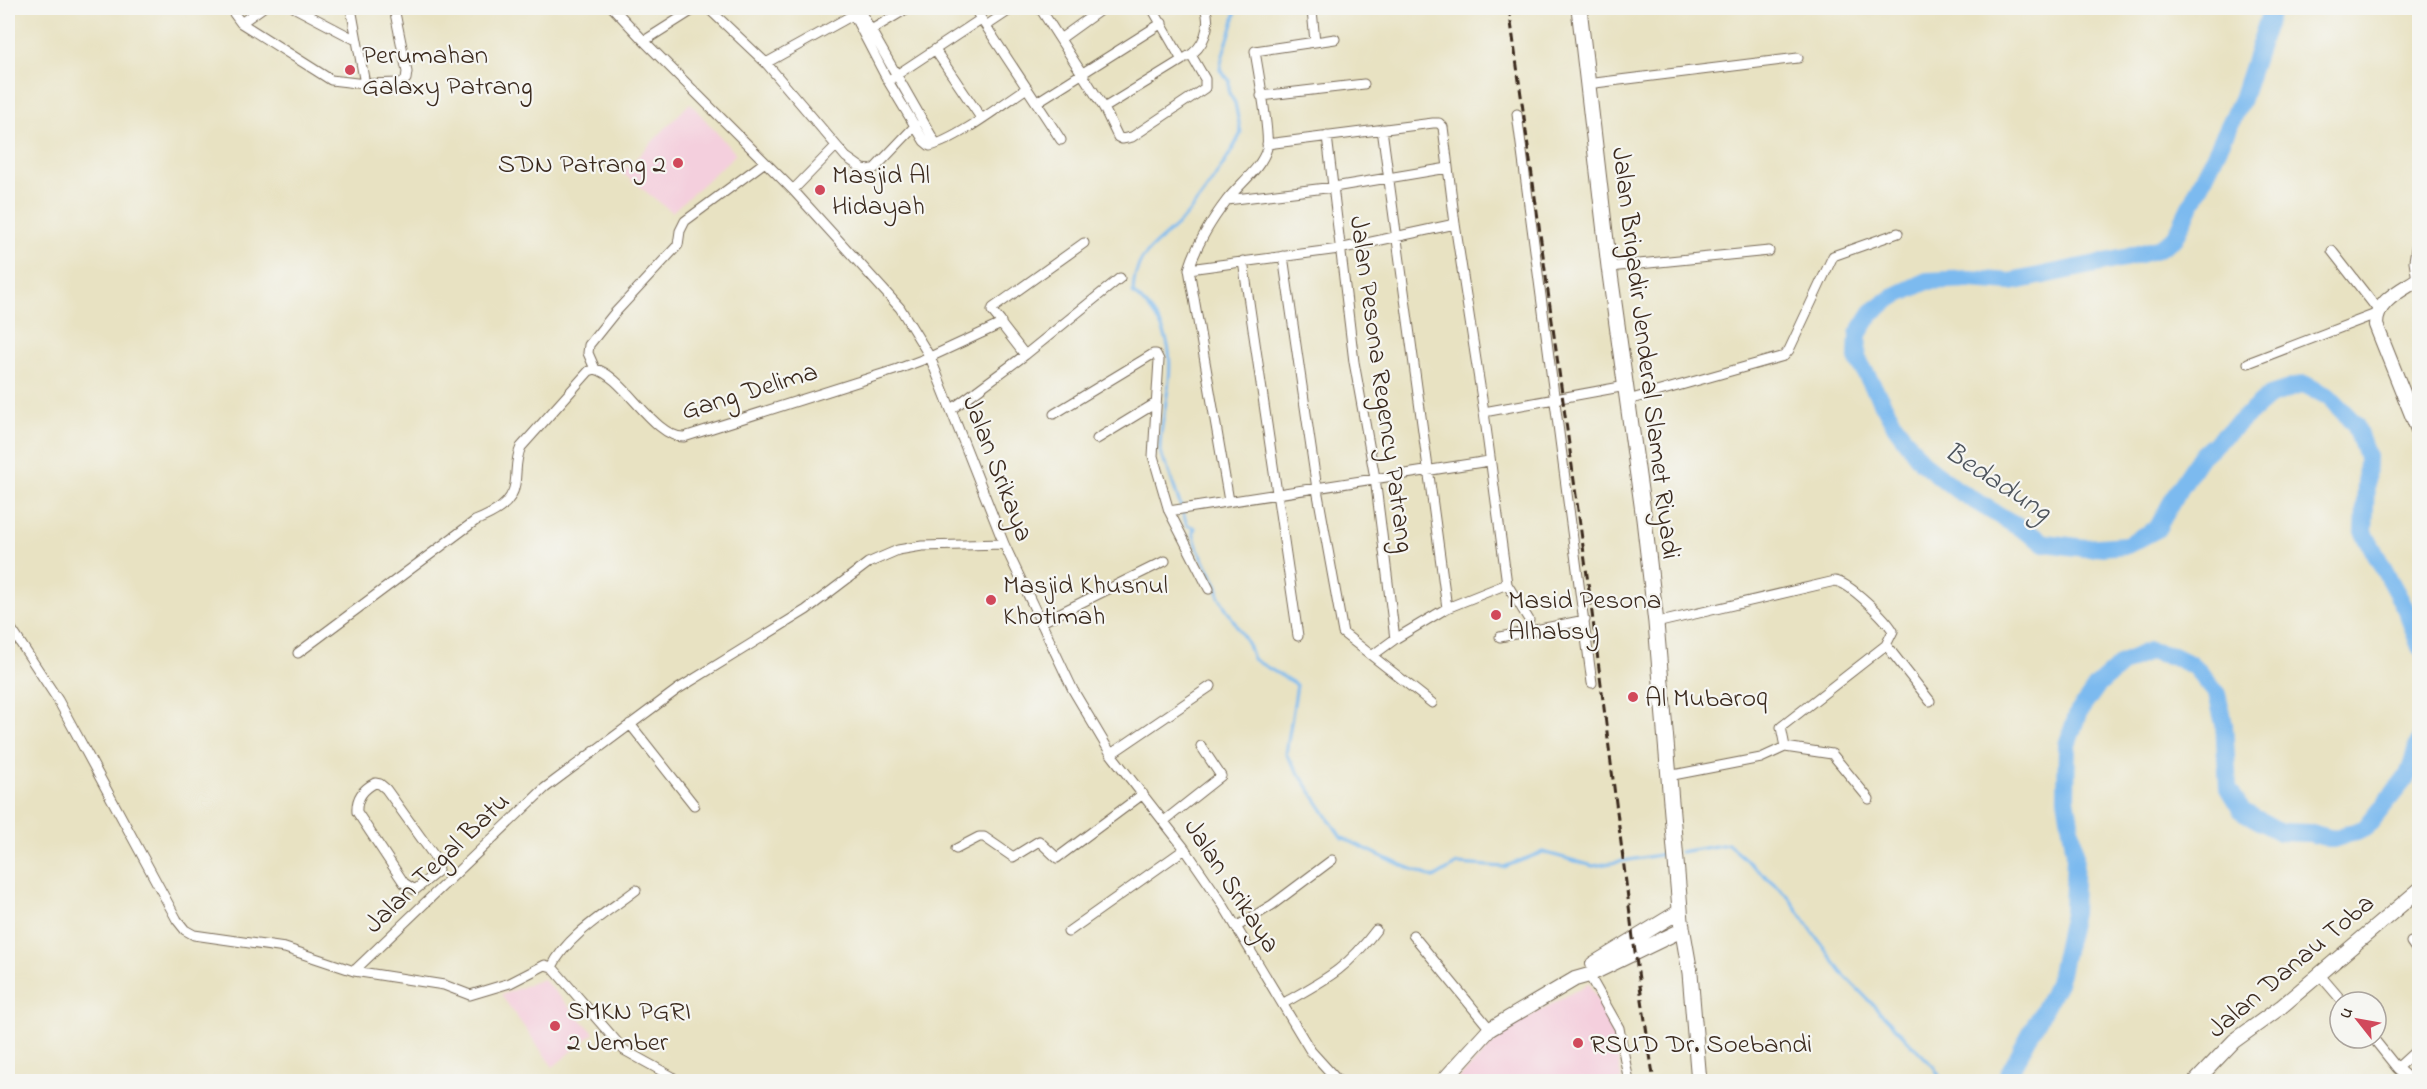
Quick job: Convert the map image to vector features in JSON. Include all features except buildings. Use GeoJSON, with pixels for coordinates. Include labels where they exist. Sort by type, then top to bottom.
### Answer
{"type":"FeatureCollection","features":[{"type":"Feature","properties":{"kind":"main road","name":"Jalan Brigadir Jenderal Slamet Riyadi"},"geometry":{"type":"LineString","coordinates":[[1579,8],[1609,267],[1656,622],[1675,864],[1681,921],[1690,973],[1699,1082]]}},
{"type":"Feature","properties":{"kind":"main road"},"geometry":{"type":"LineString","coordinates":[[2418,279],[2390,297],[2377,312],[2378,336],[2420,435]]}},
{"type":"Feature","properties":{"kind":"main road","name":"Jalan Danau Toba"},"geometry":{"type":"LineString","coordinates":[[2195,1082],[2234,1041],[2281,1007],[2420,889]]}},
{"type":"Feature","properties":{"kind":"main road"},"geometry":{"type":"LineString","coordinates":[[1442,1082],[1490,1029],[1681,921]]}},
{"type":"Feature","properties":{"kind":"street"},"geometry":{"type":"LineString","coordinates":[[230,8],[241,23],[331,80],[365,84],[401,83],[406,79],[394,8]]}},
{"type":"Feature","properties":{"kind":"street"},"geometry":{"type":"LineString","coordinates":[[241,23],[262,8]]}},
{"type":"Feature","properties":{"kind":"street"},"geometry":{"type":"LineString","coordinates":[[294,8],[356,40]]}},
{"type":"Feature","properties":{"kind":"street"},"geometry":{"type":"LineString","coordinates":[[351,8],[365,84]]}},
{"type":"Feature","properties":{"kind":"street","name":"Jalan Srikaya"},"geometry":{"type":"LineString","coordinates":[[614,8],[793,190],[900,308],[930,357],[1004,544],[1073,690],[1111,754],[1185,849],[1284,1003],[1313,1054],[1339,1082]]}},
{"type":"Feature","properties":{"kind":"street"},"geometry":{"type":"LineString","coordinates":[[644,41],[696,8]]}},
{"type":"Feature","properties":{"kind":"street"},"geometry":{"type":"LineString","coordinates":[[708,8],[766,63],[836,147],[859,167],[873,169],[916,125]]}},
{"type":"Feature","properties":{"kind":"street"},"geometry":{"type":"LineString","coordinates":[[866,33],[908,8]]}},
{"type":"Feature","properties":{"kind":"street"},"geometry":{"type":"LineString","coordinates":[[974,8],[1061,141]]}},
{"type":"Feature","properties":{"kind":"street"},"geometry":{"type":"LineString","coordinates":[[891,78],[935,50],[1013,8]]}},
{"type":"Feature","properties":{"kind":"street"},"geometry":{"type":"LineString","coordinates":[[1040,8],[1083,73],[1119,138],[1124,140],[1205,88],[1206,81],[1152,8]]}},
{"type":"Feature","properties":{"kind":"street"},"geometry":{"type":"LineString","coordinates":[[1060,39],[1103,8]]}},
{"type":"Feature","properties":{"kind":"street"},"geometry":{"type":"LineString","coordinates":[[1104,108],[1187,57],[1200,45],[1207,27],[1205,8]]}},
{"type":"Feature","properties":{"kind":"street"},"geometry":{"type":"LineString","coordinates":[[1312,9],[1315,42]]}},
{"type":"Feature","properties":{"kind":"street"},"geometry":{"type":"LineString","coordinates":[[766,63],[851,11],[866,33],[926,143],[930,146],[981,118],[1027,88]]}},
{"type":"Feature","properties":{"kind":"street"},"geometry":{"type":"LineString","coordinates":[[1037,102],[1162,23]]}},
{"type":"Feature","properties":{"kind":"street"},"geometry":{"type":"LineString","coordinates":[[1229,501],[1189,269],[1201,238],[1227,200],[1256,166],[1267,144],[1255,51],[1335,39]]}},
{"type":"Feature","properties":{"kind":"street"},"geometry":{"type":"LineString","coordinates":[[935,50],[981,118]]}},
{"type":"Feature","properties":{"kind":"street"},"geometry":{"type":"LineString","coordinates":[[1587,84],[1798,58]]}},
{"type":"Feature","properties":{"kind":"street"},"geometry":{"type":"LineString","coordinates":[[891,78],[936,144]]}},
{"type":"Feature","properties":{"kind":"street"},"geometry":{"type":"LineString","coordinates":[[1261,96],[1364,84]]}},
{"type":"Feature","properties":{"kind":"street"},"geometry":{"type":"LineString","coordinates":[[1517,114],[1576,570],[1586,620],[1592,683]]}},
{"type":"Feature","properties":{"kind":"street"},"geometry":{"type":"LineString","coordinates":[[1267,144],[1382,129],[1441,124],[1444,129],[1455,224],[1484,412],[1507,584],[1529,620]]}},
{"type":"Feature","properties":{"kind":"street"},"geometry":{"type":"LineString","coordinates":[[1382,129],[1447,608]]}},
{"type":"Feature","properties":{"kind":"street","name":"Jalan Pesona Regency Patrang"},"geometry":{"type":"LineString","coordinates":[[1327,136],[1354,362],[1375,478],[1395,639]]}},
{"type":"Feature","properties":{"kind":"street"},"geometry":{"type":"LineString","coordinates":[[793,190],[836,147]]}},
{"type":"Feature","properties":{"kind":"street"},"geometry":{"type":"LineString","coordinates":[[298,653],[475,521],[496,513],[510,498],[515,486],[516,456],[521,447],[589,372],[595,369],[588,353],[589,345],[613,315],[678,245],[680,231],[685,221],[765,162]]}},
{"type":"Feature","properties":{"kind":"street"},"geometry":{"type":"LineString","coordinates":[[1227,200],[1334,187],[1448,168]]}},
{"type":"Feature","properties":{"kind":"street"},"geometry":{"type":"LineString","coordinates":[[1189,269],[1339,249],[1455,224]]}},
{"type":"Feature","properties":{"kind":"street"},"geometry":{"type":"LineString","coordinates":[[2418,279],[2414,261],[2420,224]]}},
{"type":"Feature","properties":{"kind":"street"},"geometry":{"type":"LineString","coordinates":[[1484,412],[1554,400],[1627,393],[1779,359],[1789,350],[1833,256],[1898,232]]}},
{"type":"Feature","properties":{"kind":"street"},"geometry":{"type":"LineString","coordinates":[[1025,356],[992,311],[993,308],[1084,243]]}},
{"type":"Feature","properties":{"kind":"street"},"geometry":{"type":"LineString","coordinates":[[1609,267],[1769,251]]}},
{"type":"Feature","properties":{"kind":"street"},"geometry":{"type":"LineString","coordinates":[[2248,363],[2377,312],[2332,251]]}},
{"type":"Feature","properties":{"kind":"street"},"geometry":{"type":"LineString","coordinates":[[1283,256],[1317,489],[1343,633],[1432,703]]}},
{"type":"Feature","properties":{"kind":"street"},"geometry":{"type":"LineString","coordinates":[[1243,261],[1298,636]]}},
{"type":"Feature","properties":{"kind":"street"},"geometry":{"type":"LineString","coordinates":[[952,409],[1025,356],[1120,278]]}},
{"type":"Feature","properties":{"kind":"street"},"geometry":{"type":"LineString","coordinates":[[930,357],[1001,324]]}},
{"type":"Feature","properties":{"kind":"street"},"geometry":{"type":"LineString","coordinates":[[1054,414],[1156,354],[1159,360],[1152,452],[1172,511],[1209,589]]}},
{"type":"Feature","properties":{"kind":"street","name":"Gang Delima"},"geometry":{"type":"LineString","coordinates":[[595,369],[607,374],[670,433],[680,437],[930,357]]}},
{"type":"Feature","properties":{"kind":"street"},"geometry":{"type":"LineString","coordinates":[[1097,439],[1156,403]]}},
{"type":"Feature","properties":{"kind":"street"},"geometry":{"type":"LineString","coordinates":[[1172,511],[1490,461]]}},
{"type":"Feature","properties":{"kind":"street","name":"Jalan Tegal Batu"},"geometry":{"type":"LineString","coordinates":[[8,628],[58,700],[177,920],[185,930],[194,935],[285,948],[354,970],[545,788],[678,689],[806,610],[880,556],[922,546],[1004,544]]}},
{"type":"Feature","properties":{"kind":"street"},"geometry":{"type":"LineString","coordinates":[[1040,623],[1165,561]]}},
{"type":"Feature","properties":{"kind":"street"},"geometry":{"type":"LineString","coordinates":[[1656,622],[1839,581],[1891,628],[1893,633],[1886,645],[1781,727],[1785,747]]}},
{"type":"Feature","properties":{"kind":"street"},"geometry":{"type":"LineString","coordinates":[[1373,655],[1447,608],[1507,584]]}},
{"type":"Feature","properties":{"kind":"street"},"geometry":{"type":"LineString","coordinates":[[1500,637],[1586,620]]}},
{"type":"Feature","properties":{"kind":"street"},"geometry":{"type":"LineString","coordinates":[[1886,645],[1930,701]]}},
{"type":"Feature","properties":{"kind":"street"},"geometry":{"type":"LineString","coordinates":[[1111,754],[1211,686]]}},
{"type":"Feature","properties":{"kind":"street"},"geometry":{"type":"LineString","coordinates":[[630,724],[694,805]]}},
{"type":"Feature","properties":{"kind":"street"},"geometry":{"type":"LineString","coordinates":[[1164,821],[1221,776],[1201,746]]}},
{"type":"Feature","properties":{"kind":"street"},"geometry":{"type":"LineString","coordinates":[[1668,776],[1761,758],[1785,747],[1832,754],[1869,799]]}},
{"type":"Feature","properties":{"kind":"street"},"geometry":{"type":"LineString","coordinates":[[375,783],[383,786],[437,860],[438,871],[424,882],[415,890],[404,883],[358,815],[356,808],[358,799],[362,792],[375,783]]}},
{"type":"Feature","properties":{"kind":"street"},"geometry":{"type":"LineString","coordinates":[[956,849],[979,837],[984,837],[1013,857],[1039,841],[1057,858],[1143,794]]}},
{"type":"Feature","properties":{"kind":"street"},"geometry":{"type":"LineString","coordinates":[[1068,932],[1185,849]]}},
{"type":"Feature","properties":{"kind":"street"},"geometry":{"type":"LineString","coordinates":[[1236,927],[1272,905],[1332,860]]}},
{"type":"Feature","properties":{"kind":"street"},"geometry":{"type":"LineString","coordinates":[[424,882],[435,895]]}},
{"type":"Feature","properties":{"kind":"street"},"geometry":{"type":"LineString","coordinates":[[552,967],[557,955],[567,944],[636,890]]}},
{"type":"Feature","properties":{"kind":"street"},"geometry":{"type":"LineString","coordinates":[[1284,1003],[1335,975],[1355,957],[1376,930]]}},
{"type":"Feature","properties":{"kind":"street"},"geometry":{"type":"LineString","coordinates":[[1413,934],[1490,1029]]}},
{"type":"Feature","properties":{"kind":"street"},"geometry":{"type":"LineString","coordinates":[[2411,942],[2420,955]]}},
{"type":"Feature","properties":{"kind":"street"},"geometry":{"type":"LineString","coordinates":[[354,970],[444,986],[470,995],[510,983],[545,965],[552,967],[624,1050],[671,1076],[677,1082]]}},
{"type":"Feature","properties":{"kind":"street"},"geometry":{"type":"LineString","coordinates":[[2319,974],[2333,990]]}},
{"type":"Feature","properties":{"kind":"street"},"geometry":{"type":"LineString","coordinates":[[1582,977],[1619,1028],[1629,1082]]}},
{"type":"Feature","properties":{"kind":"street"},"geometry":{"type":"LineString","coordinates":[[2397,1068],[2420,1047]]}},
{"type":"Feature","properties":{"kind":"street"},"geometry":{"type":"LineString","coordinates":[[2383,1050],[2397,1068],[2413,1082]]}},
{"type":"Feature","properties":{"kind":"shaded area","name":"SDN Patrang 2"},"geometry":{"type":"Polygon","coordinates":[[[690,103],[736,154],[672,212],[622,173],[690,103]]]}},
{"type":"Feature","properties":{"kind":"shaded area","name":"SMKN PGRI 2 Jember"},"geometry":{"type":"Polygon","coordinates":[[[543,979],[594,1033],[553,1067],[501,995],[543,979]]]}},
{"type":"Feature","properties":{"kind":"shaded area"},"geometry":{"type":"Polygon","coordinates":[[[1589,983],[1611,1024],[1622,1081],[1455,1082],[1509,1028],[1589,983]]]}},
{"type":"Feature","properties":{"kind":"waterway"},"geometry":{"type":"LineString","coordinates":[[1236,8],[1220,70],[1229,80],[1229,93],[1235,103],[1241,133],[1222,166],[1198,200],[1183,219],[1143,258],[1134,279],[1133,293],[1149,308],[1166,338],[1170,370],[1160,452],[1187,525],[1195,528],[1193,532],[1198,550],[1217,584],[1219,597],[1248,644],[1253,659],[1297,685],[1286,754],[1341,837],[1434,878],[1457,864],[1504,867],[1543,852],[1593,866],[1671,853]]}},
{"type":"Feature","properties":{"kind":"waterway","name":"Bedadung"},"geometry":{"type":"LineString","coordinates":[[2272,8],[2242,99],[2175,238],[2157,249],[2129,257],[2011,282],[1970,279],[1927,281],[1893,297],[1872,312],[1858,334],[1857,358],[1896,427],[1922,462],[1957,490],[2045,543],[2085,548],[2127,545],[2157,529],[2201,456],[2270,395],[2304,384],[2329,397],[2355,424],[2367,457],[2364,533],[2406,610],[2420,647]]}},
{"type":"Feature","properties":{"kind":"waterway","name":"Bedadung"},"geometry":{"type":"LineString","coordinates":[[2004,1082],[2058,983],[2073,913],[2075,853],[2066,798],[2067,745],[2078,713],[2097,686],[2123,663],[2149,651],[2173,656],[2195,667],[2217,694],[2224,724],[2228,788],[2242,811],[2280,832],[2310,833],[2333,839],[2366,828],[2408,775],[2420,739]]}},
{"type":"Feature","properties":{"kind":"waterway"},"geometry":{"type":"LineString","coordinates":[[1680,852],[1728,844],[1787,895],[1841,972],[1934,1067],[1943,1082]]}},
{"type":"Feature","properties":{"kind":"railway"},"geometry":{"type":"LineString","coordinates":[[1509,8],[1654,1082]]}},
{"type":"Feature","properties":{"kind":"place","name":"Perumahan Galaxy Patrang"},"geometry":{"type":"Point","coordinates":[350,70]}},
{"type":"Feature","properties":{"kind":"place","name":"SDN Patrang 2"},"geometry":{"type":"Point","coordinates":[678,163]}},
{"type":"Feature","properties":{"kind":"place","name":"Masjid Al Hidayah"},"geometry":{"type":"Point","coordinates":[820,190]}},
{"type":"Feature","properties":{"kind":"place","name":"Masjid Khusnul Khotimah"},"geometry":{"type":"Point","coordinates":[991,600]}},
{"type":"Feature","properties":{"kind":"place","name":"Masid Pesona Alhabsy"},"geometry":{"type":"Point","coordinates":[1496,615]}},
{"type":"Feature","properties":{"kind":"place","name":"Al Mubaroq"},"geometry":{"type":"Point","coordinates":[1633,697]}},
{"type":"Feature","properties":{"kind":"place","name":"SMKN PGRI 2 Jember"},"geometry":{"type":"Point","coordinates":[555,1026]}},
{"type":"Feature","properties":{"kind":"place","name":"RSUD Dr. Soebandi"},"geometry":{"type":"Point","coordinates":[1578,1043]}}]}
